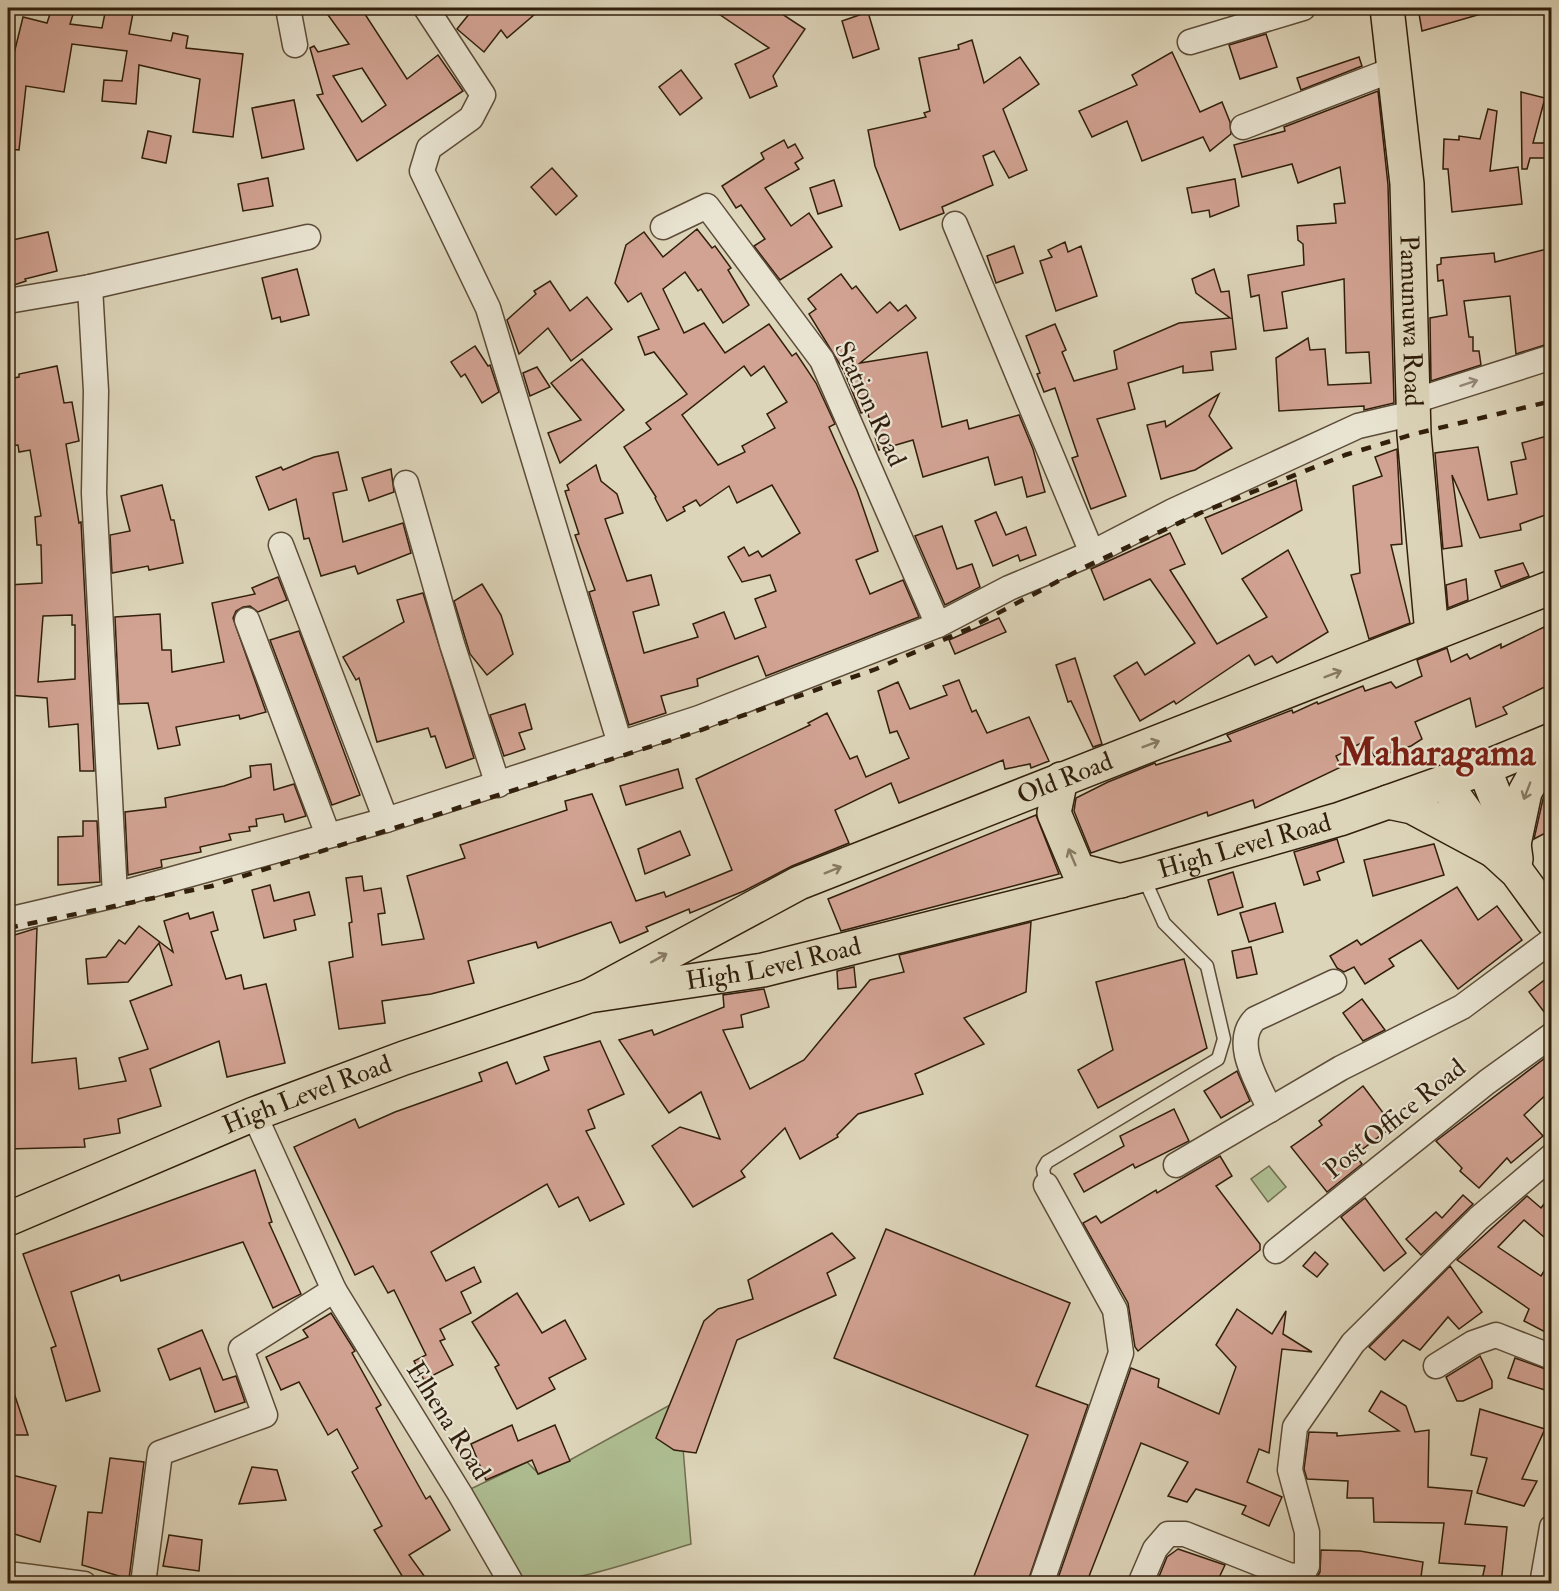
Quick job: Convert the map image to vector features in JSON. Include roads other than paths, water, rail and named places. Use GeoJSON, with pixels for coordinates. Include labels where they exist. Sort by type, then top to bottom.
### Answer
{"type":"FeatureCollection","features":[{"type":"Feature","properties":{"kind":"main road","name":"Pamunuwa Road"},"geometry":{"type":"LineString","coordinates":[[1387,8],[1392,70],[1407,184],[1414,407],[1432,634]]}},
{"type":"Feature","properties":{"kind":"main road","name":"Old Road"},"geometry":{"type":"LineString","coordinates":[[590,996],[799,883],[1551,587]]}},
{"type":"Feature","properties":{"kind":"main road"},"geometry":{"type":"LineString","coordinates":[[1508,856],[1525,792],[1551,742]]}},
{"type":"Feature","properties":{"kind":"main road","name":"High Level Road"},"geometry":{"type":"LineString","coordinates":[[8,1219],[254,1114],[404,1058],[590,996],[763,970],[1132,878],[1340,819],[1551,742]]}},
{"type":"Feature","properties":{"kind":"main road"},"geometry":{"type":"LineString","coordinates":[[1484,768],[1508,856]]}},
{"type":"Feature","properties":{"kind":"main road"},"geometry":{"type":"LineString","coordinates":[[1061,778],[1054,813],[1078,870],[1132,878]]}},
{"type":"Feature","properties":{"kind":"main road"},"geometry":{"type":"LineString","coordinates":[[1444,782],[1508,856],[1551,920]]}},
{"type":"Feature","properties":{"kind":"main road"},"geometry":{"type":"LineString","coordinates":[[1388,802],[1412,807],[1508,856]]}},
{"type":"Feature","properties":{"kind":"street"},"geometry":{"type":"LineString","coordinates":[[288,8],[295,45]]}},
{"type":"Feature","properties":{"kind":"street"},"geometry":{"type":"LineString","coordinates":[[426,8],[483,95],[471,118],[429,148],[422,171],[488,308],[620,744]]}},
{"type":"Feature","properties":{"kind":"street"},"geometry":{"type":"LineString","coordinates":[[1190,42],[1302,8]]}},
{"type":"Feature","properties":{"kind":"street"},"geometry":{"type":"LineString","coordinates":[[1243,127],[1392,70]]}},
{"type":"Feature","properties":{"kind":"street","name":"Station Road"},"geometry":{"type":"LineString","coordinates":[[663,227],[707,206],[822,360],[938,625]]}},
{"type":"Feature","properties":{"kind":"street"},"geometry":{"type":"LineString","coordinates":[[954,224],[1092,553]]}},
{"type":"Feature","properties":{"kind":"street"},"geometry":{"type":"LineString","coordinates":[[8,301],[90,287],[308,237]]}},
{"type":"Feature","properties":{"kind":"street"},"geometry":{"type":"LineString","coordinates":[[90,287],[96,391],[94,493],[115,896]]}},
{"type":"Feature","properties":{"kind":"street"},"geometry":{"type":"LineString","coordinates":[[8,920],[115,896],[386,820],[699,718],[938,625],[1009,588],[1092,553],[1173,511],[1358,426],[1551,357]]}},
{"type":"Feature","properties":{"kind":"street"},"geometry":{"type":"LineString","coordinates":[[406,483],[452,644],[498,785]]}},
{"type":"Feature","properties":{"kind":"street"},"geometry":{"type":"LineString","coordinates":[[281,545],[386,820]]}},
{"type":"Feature","properties":{"kind":"street"},"geometry":{"type":"LineString","coordinates":[[247,620],[328,835]]}},
{"type":"Feature","properties":{"kind":"street"},"geometry":{"type":"LineString","coordinates":[[1176,1165],[1341,1068],[1462,1007],[1551,940]]}},
{"type":"Feature","properties":{"kind":"street"},"geometry":{"type":"LineString","coordinates":[[1270,1110],[1246,1054],[1244,1040],[1247,1027],[1255,1019],[1334,982]]}},
{"type":"Feature","properties":{"kind":"street","name":"Post Office Road"},"geometry":{"type":"LineString","coordinates":[[1276,1251],[1487,1082],[1551,1035]]}},
{"type":"Feature","properties":{"kind":"street","name":"Elhena Road"},"geometry":{"type":"LineString","coordinates":[[254,1114],[333,1290],[460,1494],[512,1584]]}},
{"type":"Feature","properties":{"kind":"street"},"geometry":{"type":"LineString","coordinates":[[1140,1584],[1155,1549],[1168,1534],[1185,1534],[1290,1576],[1303,1574],[1307,1566],[1307,1532],[1290,1470],[1295,1427],[1353,1343],[1479,1218],[1551,1156]]}},
{"type":"Feature","properties":{"kind":"street"},"geometry":{"type":"LineString","coordinates":[[1041,1584],[1121,1353],[1115,1310],[1046,1185]]}},
{"type":"Feature","properties":{"kind":"street"},"geometry":{"type":"LineString","coordinates":[[143,1584],[160,1453],[265,1415],[241,1349],[333,1290]]}},
{"type":"Feature","properties":{"kind":"street"},"geometry":{"type":"LineString","coordinates":[[1436,1366],[1473,1343],[1496,1335],[1551,1357]]}},
{"type":"Feature","properties":{"kind":"street"},"geometry":{"type":"LineString","coordinates":[[1542,1584],[1551,1527]]}},
{"type":"Feature","properties":{"kind":"street"},"geometry":{"type":"LineString","coordinates":[[8,1574],[84,1584]]}},
{"type":"Feature","properties":{"kind":"lane"},"geometry":{"type":"LineString","coordinates":[[1046,1185],[1043,1169],[1047,1162],[1218,1059],[1224,1039],[1207,966],[1164,923],[1132,878]]}},
{"type":"Feature","properties":{"kind":"railway"},"geometry":{"type":"LineString","coordinates":[[8,928],[212,886],[681,737],[876,669],[968,629],[1083,568],[1200,513],[1345,455],[1414,434],[1552,401]]}},
{"type":"Feature","properties":{"kind":"district","name":"Maharagama"},"geometry":{"type":"Point","coordinates":[1437,753]}}]}
